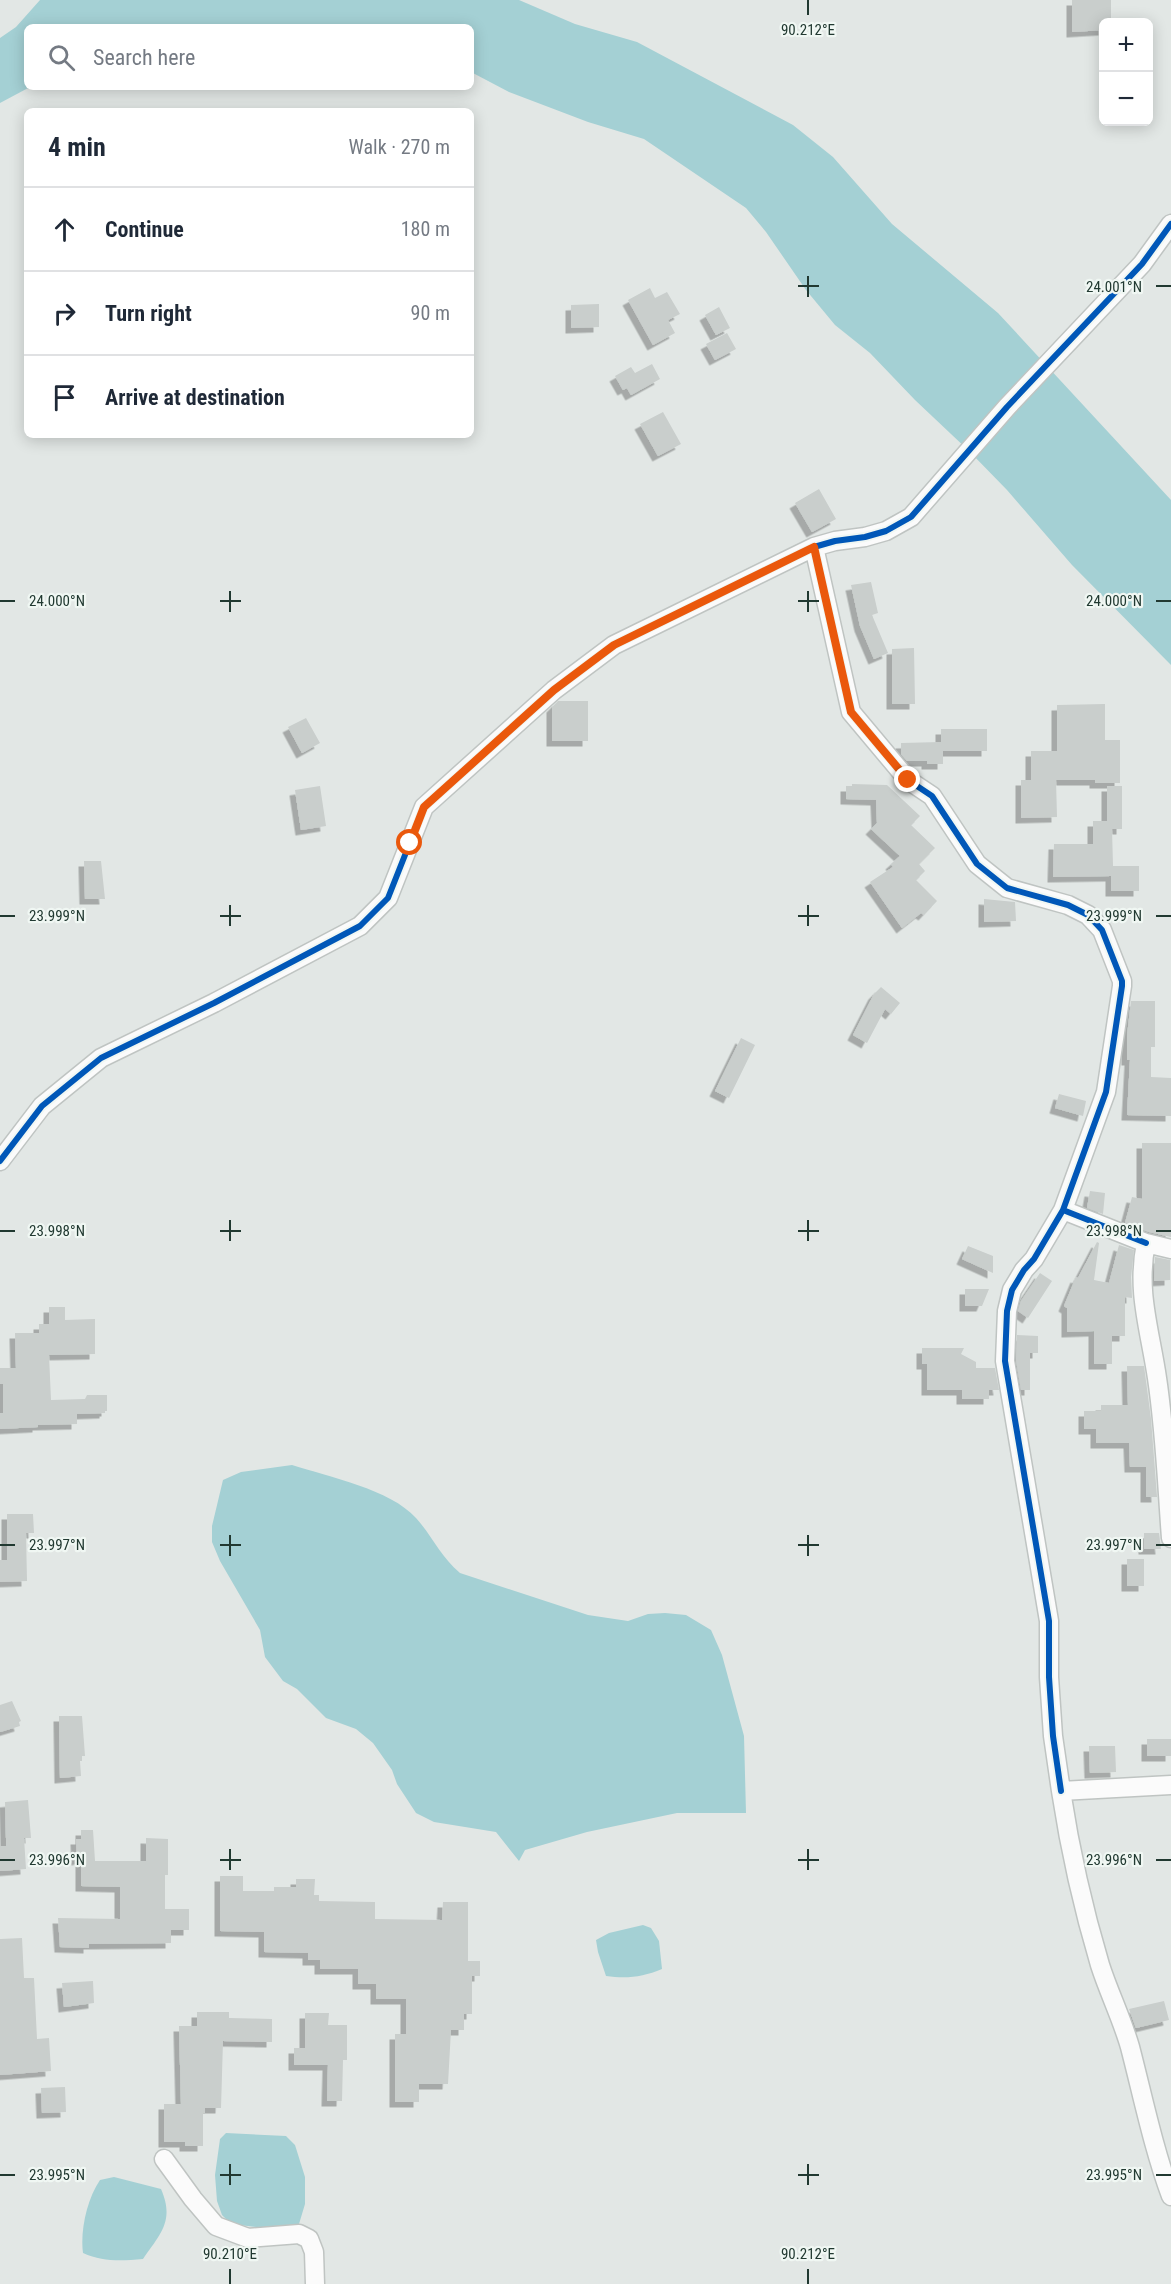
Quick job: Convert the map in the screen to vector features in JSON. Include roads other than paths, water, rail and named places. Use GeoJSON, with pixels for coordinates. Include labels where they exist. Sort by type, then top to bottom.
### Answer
{"type":"FeatureCollection","features":[{"type":"Feature","properties":{"kind":"street"},"geometry":{"type":"LineString","coordinates":[[0,1161],[42,1106],[101,1058],[214,1003],[360,926],[388,898],[424,807],[554,690],[614,645],[814,547],[886,531],[911,517],[1007,407],[1142,264],[1171,224]]}},
{"type":"Feature","properties":{"kind":"street"},"geometry":{"type":"LineString","coordinates":[[814,547],[851,712],[908,780],[932,796],[977,864],[1007,888],[1068,904],[1088,915],[1102,930],[1121,978],[1122,986],[1106,1092],[1063,1210],[1034,1260],[1024,1270],[1012,1290],[1007,1311],[1005,1361],[1049,1621],[1052,1724],[1066,1827],[1083,1907],[1101,1967],[1129,2045],[1160,2167],[1171,2196]]}},
{"type":"Feature","properties":{"kind":"street"},"geometry":{"type":"LineString","coordinates":[[1063,1210],[1146,1243],[1171,1249]]}},
{"type":"Feature","properties":{"kind":"street"},"geometry":{"type":"LineString","coordinates":[[1146,1243],[1141,1287],[1158,1380],[1171,1538]]}},
{"type":"Feature","properties":{"kind":"street"},"geometry":{"type":"LineString","coordinates":[[1061,1791],[1171,1785]]}},
{"type":"Feature","properties":{"kind":"street"},"geometry":{"type":"LineString","coordinates":[[164,2159],[216,2226],[248,2238],[298,2234],[309,2239],[314,2252],[315,2284]]}},
{"type":"Feature","properties":{"kind":"water"},"geometry":{"type":"Polygon","coordinates":[[[40,0],[519,0],[575,24],[637,42],[793,125],[833,157],[892,224],[998,313],[1171,500],[1171,665],[1072,565],[1007,490],[969,451],[870,353],[835,325],[806,290],[766,232],[746,208],[644,139],[588,122],[509,92],[474,74],[474,24],[24,24],[24,90],[0,103],[0,38],[16,27],[40,0]]]}},
{"type":"Feature","properties":{"kind":"water"},"geometry":{"type":"Polygon","coordinates":[[[292,1465],[358,1485],[391,1499],[405,1508],[416,1518],[447,1560],[460,1573],[588,1615],[628,1621],[648,1614],[686,1615],[711,1630],[722,1655],[744,1736],[746,1813],[677,1813],[587,1832],[525,1850],[519,1861],[496,1832],[434,1822],[416,1813],[397,1784],[392,1770],[373,1743],[356,1729],[326,1718],[297,1689],[283,1681],[265,1657],[260,1630],[220,1561],[212,1542],[212,1526],[223,1480],[241,1472],[292,1465]]]}},
{"type":"Feature","properties":{"kind":"water"},"geometry":{"type":"Polygon","coordinates":[[[643,1925],[651,1928],[659,1941],[662,1969],[635,1977],[606,1976],[596,1940],[609,1933],[643,1925]]]}},
{"type":"Feature","properties":{"kind":"water"},"geometry":{"type":"Polygon","coordinates":[[[226,2133],[286,2136],[295,2145],[305,2177],[305,2204],[299,2224],[282,2230],[231,2224],[222,2215],[217,2201],[215,2175],[220,2139],[226,2133]]]}},
{"type":"Feature","properties":{"kind":"water"},"geometry":{"type":"Polygon","coordinates":[[[114,2177],[161,2189],[165,2200],[164,2227],[143,2259],[112,2260],[83,2253],[84,2225],[91,2196],[100,2180],[114,2177]]]}}]}
